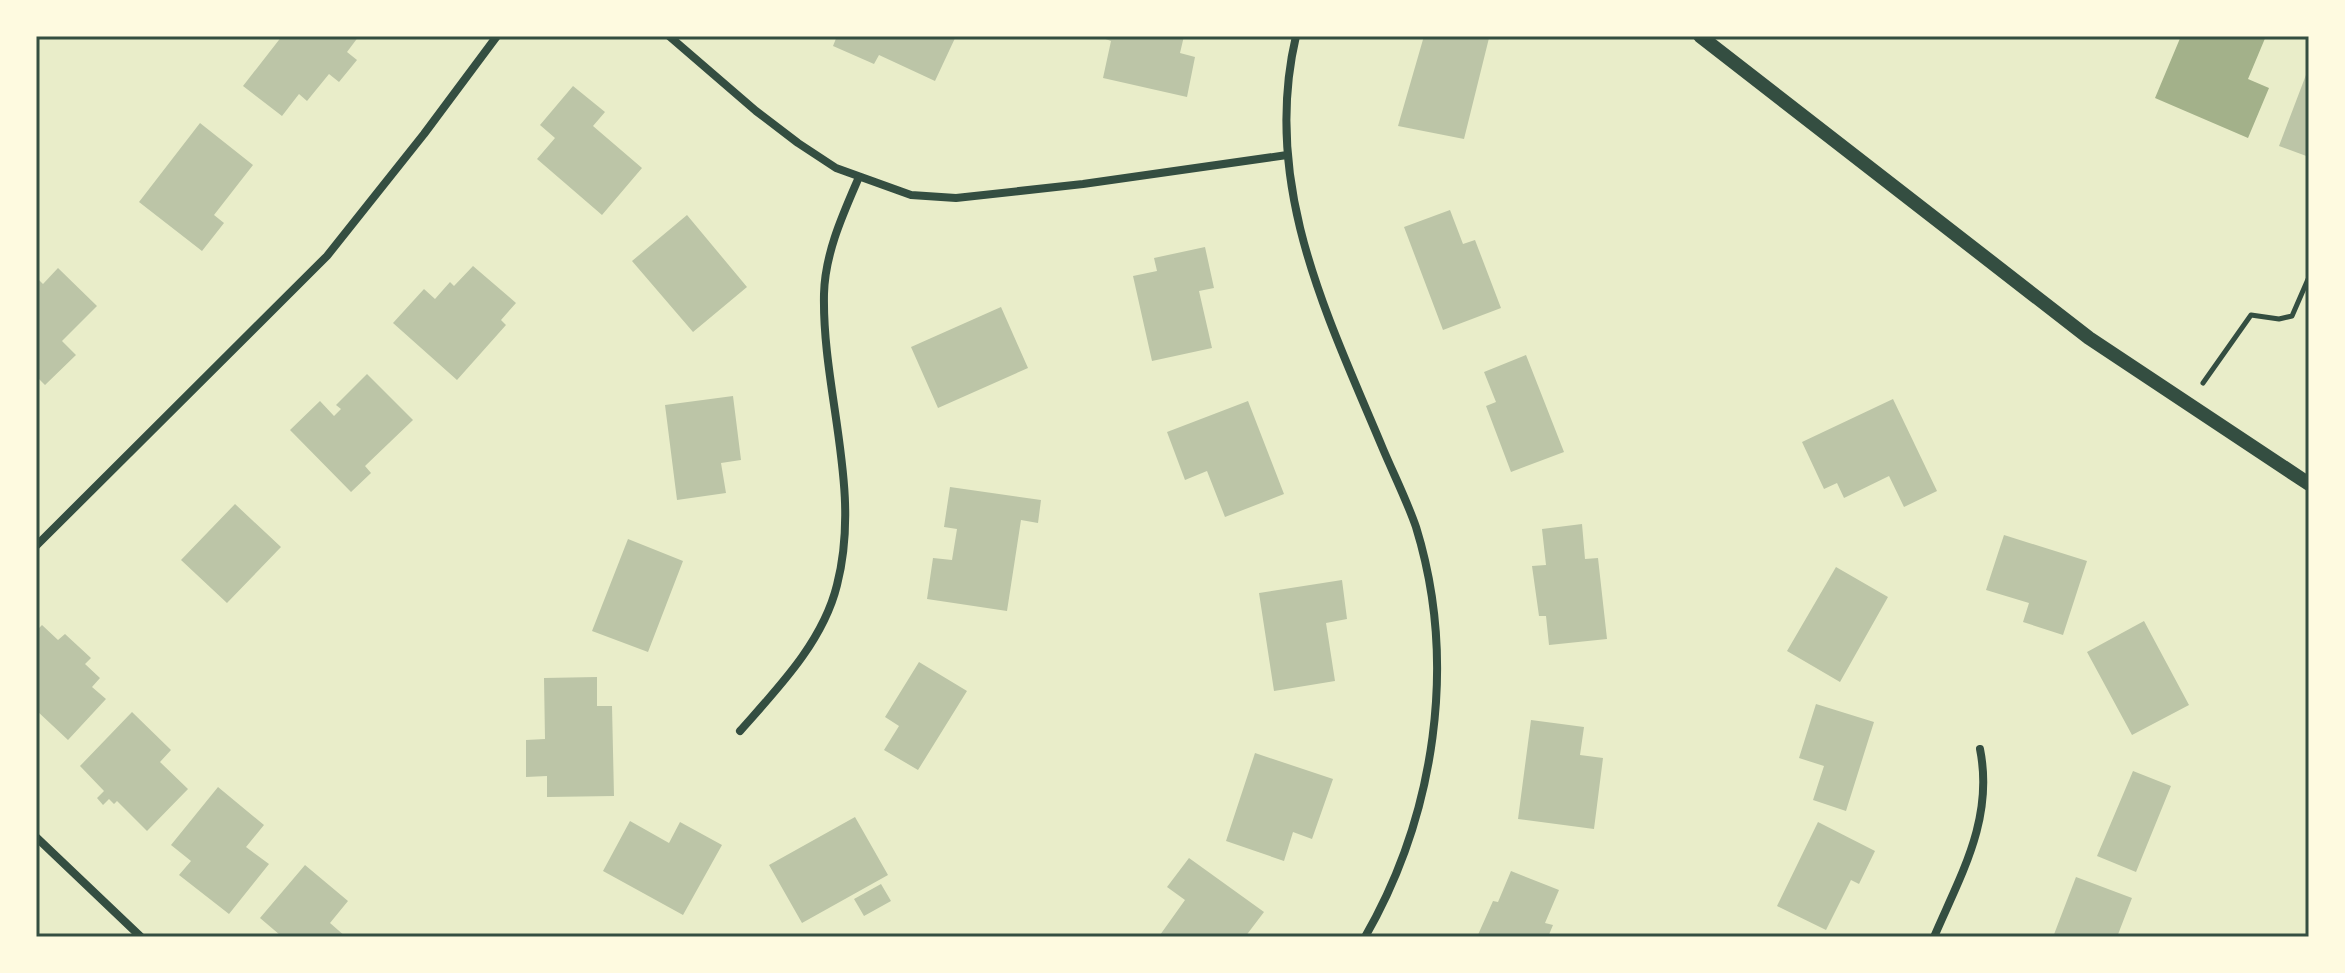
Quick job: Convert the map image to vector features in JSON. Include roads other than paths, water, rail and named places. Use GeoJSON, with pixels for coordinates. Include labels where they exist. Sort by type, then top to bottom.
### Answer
{"type":"FeatureCollection","features":[{"type":"Feature","properties":{"kind":"street"},"geometry":{"type":"LineString","coordinates":[[36,546],[327,256],[497,36]]}},
{"type":"Feature","properties":{"kind":"street"},"geometry":{"type":"LineString","coordinates":[[669,36],[756,111],[836,168],[911,195],[956,198],[1083,184],[1287,155]]}},
{"type":"Feature","properties":{"kind":"street"},"geometry":{"type":"LineString","coordinates":[[1296,36],[1285,108],[1287,155],[1291,191],[1307,261],[1416,527],[1433,604],[1437,651],[1434,722],[1427,780],[1412,830],[1365,937]]}},
{"type":"Feature","properties":{"kind":"street"},"geometry":{"type":"LineString","coordinates":[[1700,36],[2089,338],[2309,484]]}},
{"type":"Feature","properties":{"kind":"street"},"geometry":{"type":"LineString","coordinates":[[740,731],[775,692],[808,647],[828,610],[837,585],[846,535],[843,483],[826,351],[824,291],[838,225],[859,177]]}},
{"type":"Feature","properties":{"kind":"street"},"geometry":{"type":"LineString","coordinates":[[1934,937],[1982,817],[1985,776],[1980,749]]}},
{"type":"Feature","properties":{"kind":"street"},"geometry":{"type":"LineString","coordinates":[[36,837],[141,937]]}}]}
